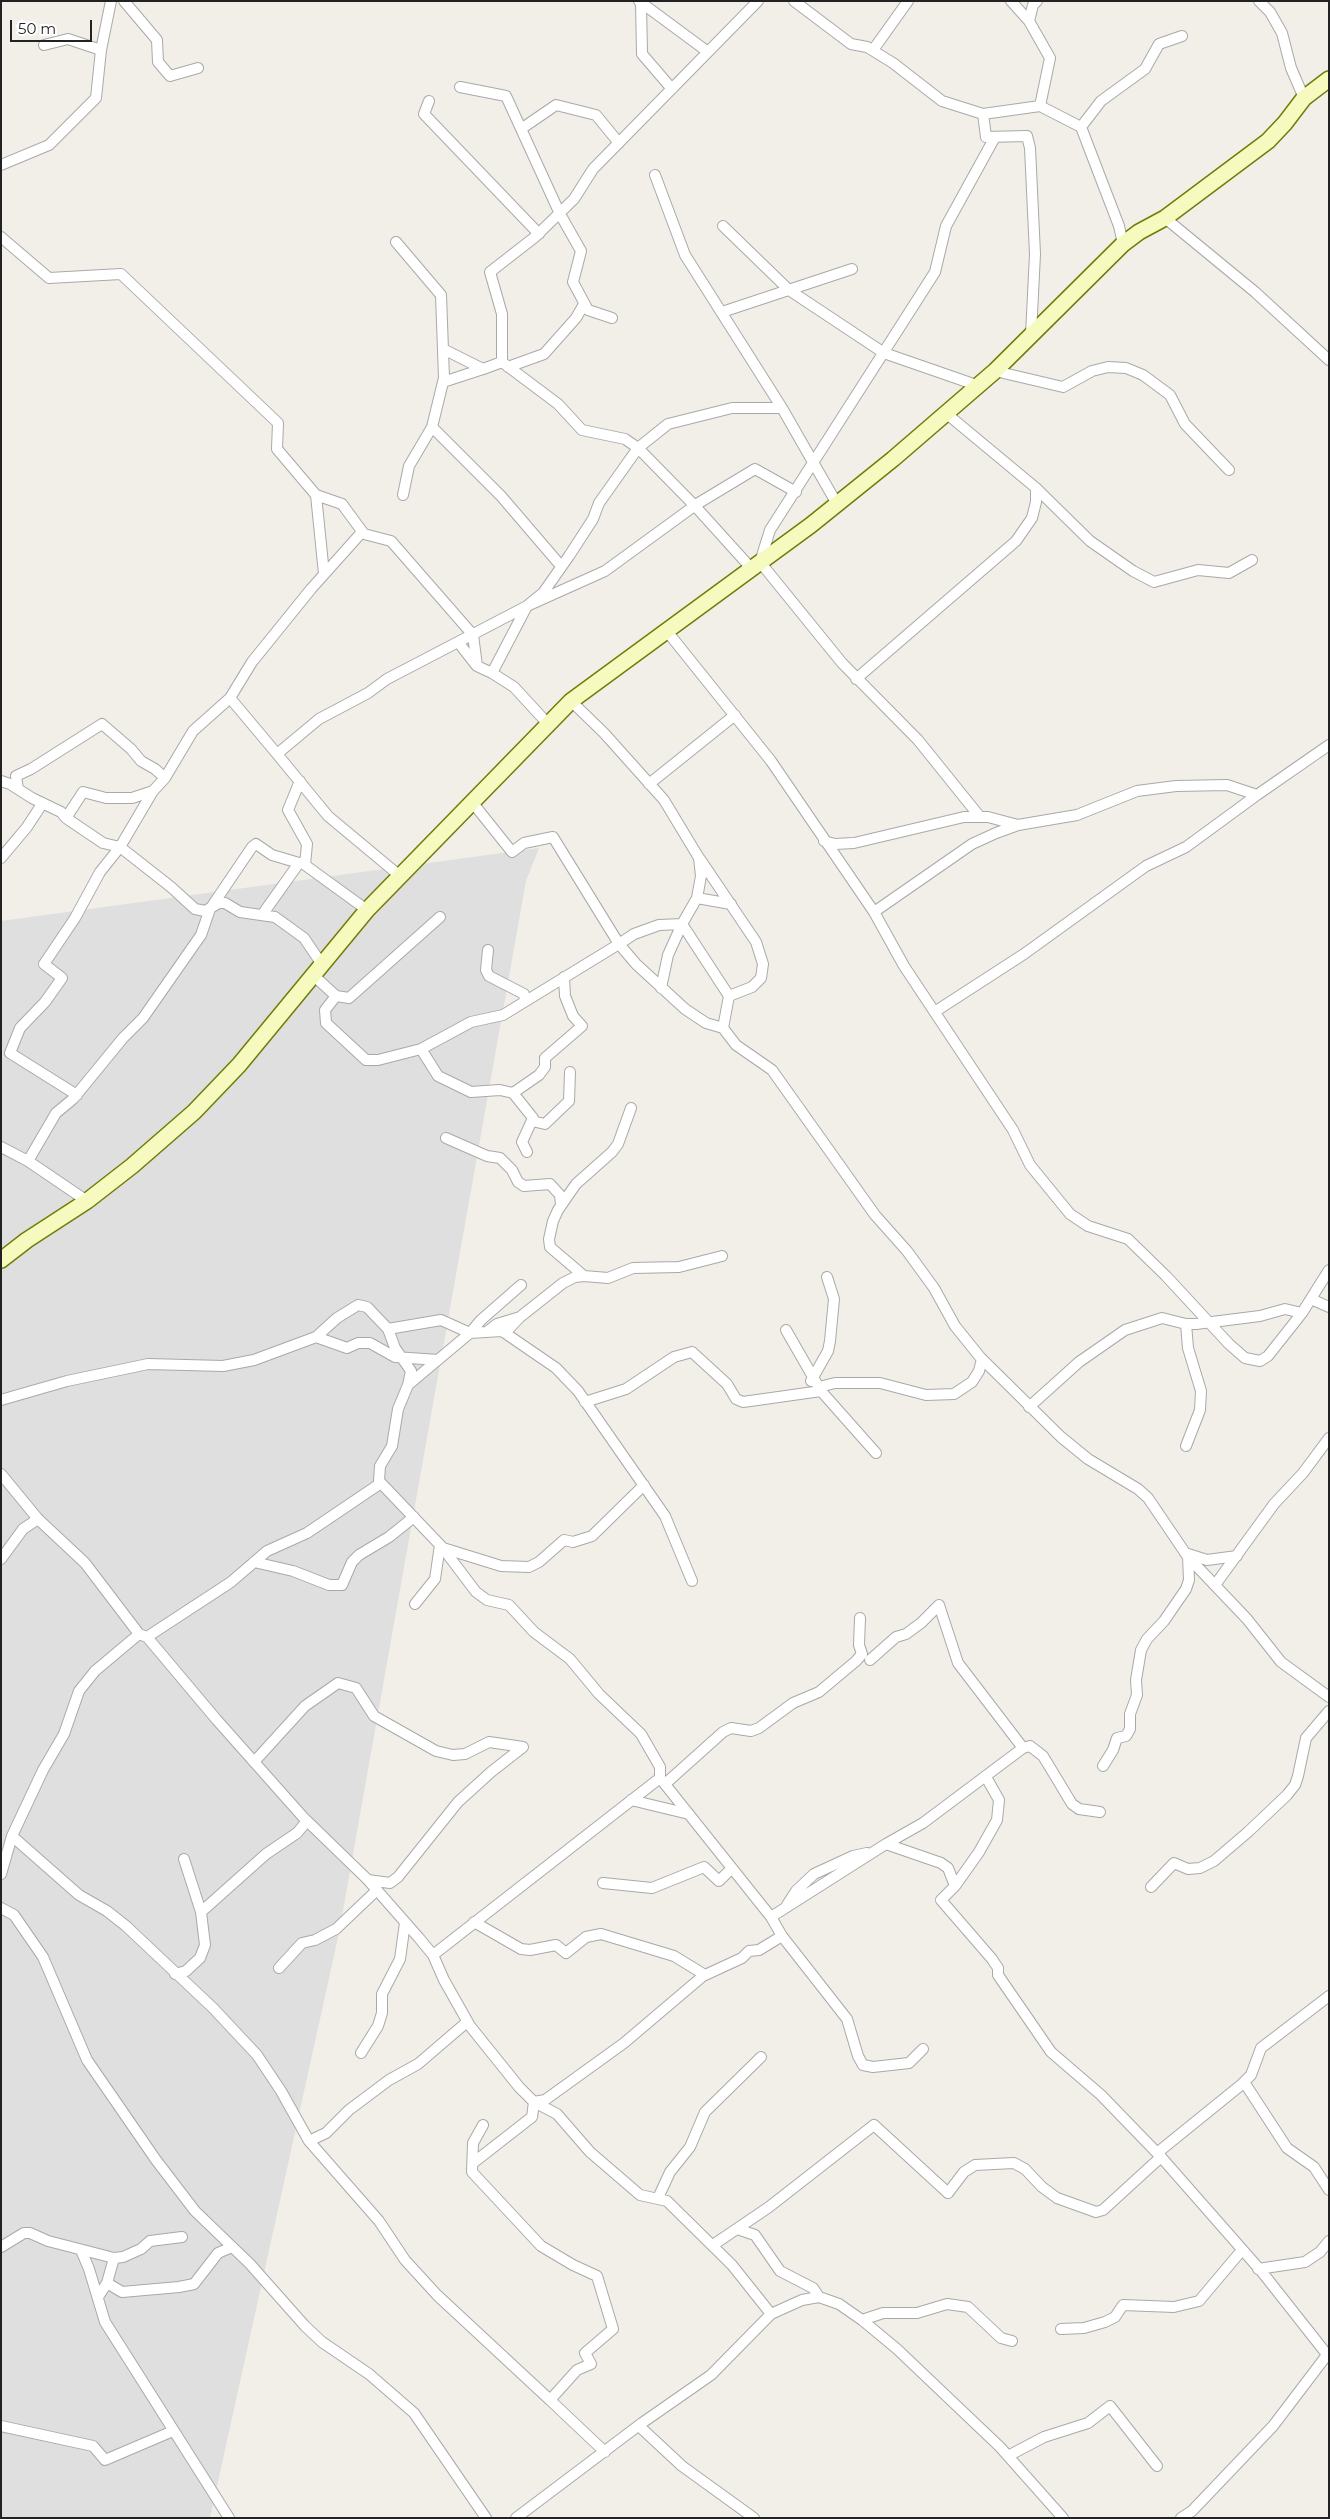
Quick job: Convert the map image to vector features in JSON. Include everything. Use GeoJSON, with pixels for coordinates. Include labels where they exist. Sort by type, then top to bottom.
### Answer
{"type":"FeatureCollection","features":[{"type":"Feature","properties":{"kind":"street"},"geometry":{"type":"LineString","coordinates":[[1,166],[49,144],[96,98],[101,50],[112,1]]}},
{"type":"Feature","properties":{"kind":"street"},"geometry":{"type":"LineString","coordinates":[[124,1],[157,40],[158,62],[170,76],[198,68]]}},
{"type":"Feature","properties":{"kind":"street"},"geometry":{"type":"LineString","coordinates":[[758,1],[593,169],[574,200],[539,234],[490,272],[502,314],[505,364],[558,404],[582,430],[625,439],[638,448],[756,565],[856,679],[918,740],[980,817]]}},
{"type":"Feature","properties":{"kind":"street"},"geometry":{"type":"LineString","coordinates":[[794,1],[851,44],[873,50],[942,102],[983,114],[1040,106],[1081,127],[1119,226],[1123,244]]}},
{"type":"Feature","properties":{"kind":"street"},"geometry":{"type":"LineString","coordinates":[[873,50],[908,1]]}},
{"type":"Feature","properties":{"kind":"street"},"geometry":{"type":"LineString","coordinates":[[1011,1],[1029,21],[1050,58],[1040,106]]}},
{"type":"Feature","properties":{"kind":"street"},"geometry":{"type":"LineString","coordinates":[[1029,21],[1033,5],[1037,1]]}},
{"type":"Feature","properties":{"kind":"street"},"geometry":{"type":"LineString","coordinates":[[1259,1],[1270,12],[1282,33],[1292,68],[1304,98]]}},
{"type":"Feature","properties":{"kind":"street"},"geometry":{"type":"LineString","coordinates":[[640,2],[708,52]]}},
{"type":"Feature","properties":{"kind":"street"},"geometry":{"type":"LineString","coordinates":[[640,2],[642,54],[672,89]]}},
{"type":"Feature","properties":{"kind":"street"},"geometry":{"type":"LineString","coordinates":[[1081,127],[1101,101],[1145,69],[1159,44],[1182,36]]}},
{"type":"Feature","properties":{"kind":"street"},"geometry":{"type":"LineString","coordinates":[[44,46],[68,39],[101,50]]}},
{"type":"Feature","properties":{"kind":"street"},"geometry":{"type":"LineString","coordinates":[[1,1260],[26,1240],[87,1200],[132,1166],[194,1112],[239,1065],[316,969],[367,910],[571,700],[837,504],[947,414],[995,371],[1123,244],[1139,232],[1165,218],[1268,141],[1286,123],[1304,98],[1329,79]]}},
{"type":"Feature","properties":{"kind":"street"},"geometry":{"type":"LineString","coordinates":[[460,87],[506,96],[560,214],[581,251],[573,282],[588,310],[612,318]]}},
{"type":"Feature","properties":{"kind":"street"},"geometry":{"type":"LineString","coordinates":[[429,101],[424,114],[539,234]]}},
{"type":"Feature","properties":{"kind":"street"},"geometry":{"type":"LineString","coordinates":[[521,129],[556,105],[596,115],[619,143]]}},
{"type":"Feature","properties":{"kind":"street"},"geometry":{"type":"LineString","coordinates":[[983,114],[986,137],[1027,136],[1030,148],[1035,254],[1031,334]]}},
{"type":"Feature","properties":{"kind":"street"},"geometry":{"type":"LineString","coordinates":[[756,565],[770,530],[814,465],[935,272],[946,226],[995,137]]}},
{"type":"Feature","properties":{"kind":"street"},"geometry":{"type":"LineString","coordinates":[[655,175],[685,254],[782,408],[837,504]]}},
{"type":"Feature","properties":{"kind":"street"},"geometry":{"type":"LineString","coordinates":[[1165,218],[1255,292],[1329,360]]}},
{"type":"Feature","properties":{"kind":"street"},"geometry":{"type":"LineString","coordinates":[[723,226],[789,290],[884,353],[979,386]]}},
{"type":"Feature","properties":{"kind":"street"},"geometry":{"type":"LineString","coordinates":[[1,238],[49,278],[121,274],[278,423],[277,449],[316,495],[342,504],[362,532],[391,541],[473,635],[477,666]]}},
{"type":"Feature","properties":{"kind":"street"},"geometry":{"type":"LineString","coordinates":[[396,242],[441,295],[443,349],[443,382],[432,427],[409,466],[403,495]]}},
{"type":"Feature","properties":{"kind":"street"},"geometry":{"type":"LineString","coordinates":[[722,312],[852,269]]}},
{"type":"Feature","properties":{"kind":"street"},"geometry":{"type":"LineString","coordinates":[[443,382],[483,369],[544,354],[576,318],[584,304]]}},
{"type":"Feature","properties":{"kind":"street"},"geometry":{"type":"LineString","coordinates":[[443,349],[483,369]]}},
{"type":"Feature","properties":{"kind":"street"},"geometry":{"type":"LineString","coordinates":[[995,371],[1062,387],[1085,374],[1108,367],[1126,368],[1143,375],[1170,395],[1185,424],[1229,470]]}},
{"type":"Feature","properties":{"kind":"street"},"geometry":{"type":"LineString","coordinates":[[492,673],[527,606],[543,593],[588,528],[599,503],[638,448],[668,424],[732,408],[782,408]]}},
{"type":"Feature","properties":{"kind":"street"},"geometry":{"type":"LineString","coordinates":[[947,414],[1036,488],[1090,541],[1133,571],[1154,582],[1198,570],[1229,573],[1252,560]]}},
{"type":"Feature","properties":{"kind":"street"},"geometry":{"type":"LineString","coordinates":[[432,427],[500,496],[561,566]]}},
{"type":"Feature","properties":{"kind":"street"},"geometry":{"type":"LineString","coordinates":[[277,754],[319,719],[368,693],[387,679],[527,606],[605,571],[695,506],[754,469],[796,492]]}},
{"type":"Feature","properties":{"kind":"street"},"geometry":{"type":"LineString","coordinates":[[856,679],[1016,541],[1032,518],[1036,502],[1036,488]]}},
{"type":"Feature","properties":{"kind":"street"},"geometry":{"type":"LineString","coordinates":[[316,495],[324,574]]}},
{"type":"Feature","properties":{"kind":"street"},"geometry":{"type":"LineString","coordinates":[[76,1095],[6,1054],[20,1028],[45,1002],[62,978],[44,964],[75,918],[100,872],[120,847],[153,791],[165,778],[193,731],[230,698],[252,662],[324,574],[362,532]]}},
{"type":"Feature","properties":{"kind":"street"},"geometry":{"type":"LineString","coordinates":[[666,630],[771,761],[874,912],[904,966],[936,1011],[1014,1130],[1030,1165],[1065,1207],[1088,1226],[1128,1239],[1245,1358],[1260,1361],[1274,1351],[1302,1314],[1329,1270]]}},
{"type":"Feature","properties":{"kind":"street"},"geometry":{"type":"LineString","coordinates":[[458,642],[477,666],[514,687],[548,724]]}},
{"type":"Feature","properties":{"kind":"street"},"geometry":{"type":"LineString","coordinates":[[230,698],[328,816],[400,876]]}},
{"type":"Feature","properties":{"kind":"street"},"geometry":{"type":"LineString","coordinates":[[571,700],[664,800],[699,858],[756,942],[763,964],[761,978],[752,987],[729,996]]}},
{"type":"Feature","properties":{"kind":"street"},"geometry":{"type":"LineString","coordinates":[[649,784],[734,715]]}},
{"type":"Feature","properties":{"kind":"street"},"geometry":{"type":"LineString","coordinates":[[18,789],[16,776],[31,769],[102,724],[142,761],[165,778]]}},
{"type":"Feature","properties":{"kind":"street"},"geometry":{"type":"LineString","coordinates":[[936,1011],[1024,954],[1146,866],[1186,847],[1329,745]]}},
{"type":"Feature","properties":{"kind":"street"},"geometry":{"type":"LineString","coordinates":[[1,781],[60,812],[103,842],[120,847],[171,887],[195,909],[205,911],[220,903],[225,903],[240,912],[275,917],[304,938],[316,969],[336,996],[349,998],[440,916]]}},
{"type":"Feature","properties":{"kind":"street"},"geometry":{"type":"LineString","coordinates":[[262,915],[302,862],[307,844],[288,810],[300,782]]}},
{"type":"Feature","properties":{"kind":"street"},"geometry":{"type":"LineString","coordinates":[[874,912],[972,844],[1018,825],[1077,816],[1137,791],[1176,786],[1227,785],[1257,795]]}},
{"type":"Feature","properties":{"kind":"street"},"geometry":{"type":"LineString","coordinates":[[66,818],[84,792],[106,798],[132,798],[153,791]]}},
{"type":"Feature","properties":{"kind":"street"},"geometry":{"type":"LineString","coordinates":[[472,802],[512,852],[524,843],[553,837],[619,944],[636,964],[685,1010],[706,1022],[722,1028],[736,1045],[753,1059],[772,1070],[875,1215],[907,1251],[934,1288],[955,1326],[982,1359],[1029,1407],[1088,1459],[1138,1489],[1148,1498],[1186,1555],[1247,1619],[1281,1662],[1329,1697]]}},
{"type":"Feature","properties":{"kind":"street"},"geometry":{"type":"LineString","coordinates":[[1,858],[42,804]]}},
{"type":"Feature","properties":{"kind":"street"},"geometry":{"type":"LineString","coordinates":[[824,841],[836,844],[854,843],[964,817],[980,817],[1018,825]]}},
{"type":"Feature","properties":{"kind":"street"},"geometry":{"type":"LineString","coordinates":[[28,1161],[56,1113],[76,1095],[143,1018],[201,935],[210,909],[256,844],[272,855],[302,862],[318,876],[367,910]]}},
{"type":"Feature","properties":{"kind":"street"},"geometry":{"type":"LineString","coordinates":[[661,988],[668,955],[682,924],[697,898],[701,876],[699,858]]}},
{"type":"Feature","properties":{"kind":"street"},"geometry":{"type":"LineString","coordinates":[[697,898],[731,904]]}},
{"type":"Feature","properties":{"kind":"street"},"geometry":{"type":"LineString","coordinates":[[336,996],[325,1010],[326,1023],[366,1060],[378,1060],[432,1046],[470,1022],[503,1015],[634,934],[659,925],[682,924]]}},
{"type":"Feature","properties":{"kind":"street"},"geometry":{"type":"LineString","coordinates":[[682,924],[729,996],[722,1028]]}},
{"type":"Feature","properties":{"kind":"street"},"geometry":{"type":"LineString","coordinates":[[488,950],[486,970],[489,976],[524,994],[525,1001]]}},
{"type":"Feature","properties":{"kind":"street"},"geometry":{"type":"LineString","coordinates":[[513,1093],[539,1075],[545,1067],[545,1058],[555,1052],[570,1034],[582,1026],[573,1016],[565,996],[564,977]]}},
{"type":"Feature","properties":{"kind":"street"},"geometry":{"type":"LineString","coordinates":[[421,1049],[438,1076],[471,1092],[500,1090],[513,1093],[533,1118],[522,1142],[527,1152]]}},
{"type":"Feature","properties":{"kind":"street"},"geometry":{"type":"LineString","coordinates":[[532,1121],[545,1124],[569,1101],[570,1072]]}},
{"type":"Feature","properties":{"kind":"street"},"geometry":{"type":"LineString","coordinates":[[584,1276],[550,1248],[549,1239],[553,1221],[561,1205],[576,1184],[615,1148],[625,1128],[631,1108]]}},
{"type":"Feature","properties":{"kind":"street"},"geometry":{"type":"LineString","coordinates":[[446,1138],[487,1156],[500,1158],[512,1170],[518,1182],[524,1186],[550,1184],[560,1195],[561,1205]]}},
{"type":"Feature","properties":{"kind":"street"},"geometry":{"type":"LineString","coordinates":[[1,1147],[28,1161],[87,1200]]}},
{"type":"Feature","properties":{"kind":"street"},"geometry":{"type":"LineString","coordinates":[[505,1333],[520,1317],[563,1283],[575,1277],[608,1278],[633,1268],[679,1267],[722,1256]]}},
{"type":"Feature","properties":{"kind":"street"},"geometry":{"type":"LineString","coordinates":[[818,1385],[830,1341],[834,1299],[826,1278]]}},
{"type":"Feature","properties":{"kind":"street"},"geometry":{"type":"LineString","coordinates":[[408,1385],[470,1333],[521,1285]]}},
{"type":"Feature","properties":{"kind":"street"},"geometry":{"type":"LineString","coordinates":[[1311,1300],[1329,1307]]}},
{"type":"Feature","properties":{"kind":"street"},"geometry":{"type":"LineString","coordinates":[[1,1400],[67,1381],[148,1364],[223,1366],[254,1360],[316,1337],[337,1318],[358,1305],[373,1312],[388,1329],[395,1348],[411,1371],[408,1385],[398,1409],[392,1446],[378,1473],[381,1483],[441,1546],[476,1592],[487,1600],[509,1605],[534,1632],[570,1659],[599,1694],[641,1734],[660,1767],[663,1781],[771,1917],[782,1936],[847,2019],[858,2056],[863,2065],[873,2067],[909,2063],[923,2049]]}},
{"type":"Feature","properties":{"kind":"street"},"geometry":{"type":"LineString","coordinates":[[1029,1407],[1079,1362],[1125,1330],[1162,1318],[1186,1324],[1260,1316],[1285,1309],[1302,1314]]}},
{"type":"Feature","properties":{"kind":"street"},"geometry":{"type":"LineString","coordinates":[[488,1331],[496,1324],[520,1317]]}},
{"type":"Feature","properties":{"kind":"street"},"geometry":{"type":"LineString","coordinates":[[388,1329],[441,1320],[470,1333],[488,1331],[505,1333],[556,1368],[585,1402],[665,1516],[692,1581]]}},
{"type":"Feature","properties":{"kind":"street"},"geometry":{"type":"LineString","coordinates":[[1186,1324],[1188,1348],[1201,1391],[1200,1410],[1186,1446]]}},
{"type":"Feature","properties":{"kind":"street"},"geometry":{"type":"LineString","coordinates":[[786,1330],[818,1385],[876,1453]]}},
{"type":"Feature","properties":{"kind":"street"},"geometry":{"type":"LineString","coordinates":[[316,1337],[347,1348],[358,1343],[370,1343],[395,1357],[438,1360]]}},
{"type":"Feature","properties":{"kind":"street"},"geometry":{"type":"LineString","coordinates":[[585,1402],[631,1387],[674,1357],[692,1352],[727,1384],[736,1399],[743,1402],[804,1393],[818,1385],[835,1383],[880,1383],[926,1395],[954,1394],[972,1382],[979,1371],[982,1359]]}},
{"type":"Feature","properties":{"kind":"street"},"geometry":{"type":"LineString","coordinates":[[1215,1585],[1274,1504],[1303,1473],[1329,1438]]}},
{"type":"Feature","properties":{"kind":"street"},"geometry":{"type":"LineString","coordinates":[[3,1480],[38,1519],[85,1563],[143,1636],[254,1762],[307,1821],[368,1880],[406,1923],[433,1955],[467,2022],[519,2086],[534,2102],[557,2114],[590,2152],[640,2196],[667,2201],[714,2245],[744,2278],[771,2314]]}},
{"type":"Feature","properties":{"kind":"street"},"geometry":{"type":"LineString","coordinates":[[1,1874],[12,1836],[43,1770],[64,1734],[79,1691],[95,1671],[143,1636],[231,1582],[267,1551],[307,1533],[381,1483]]}},
{"type":"Feature","properties":{"kind":"street"},"geometry":{"type":"LineString","coordinates":[[441,1546],[501,1566],[529,1567],[539,1562],[564,1540],[573,1542],[592,1536],[644,1485]]}},
{"type":"Feature","properties":{"kind":"street"},"geometry":{"type":"LineString","coordinates":[[254,1562],[293,1571],[329,1585],[342,1585],[352,1562],[414,1517]]}},
{"type":"Feature","properties":{"kind":"street"},"geometry":{"type":"LineString","coordinates":[[1,1559],[23,1528],[38,1519]]}},
{"type":"Feature","properties":{"kind":"street"},"geometry":{"type":"LineString","coordinates":[[415,1604],[435,1579],[441,1546]]}},
{"type":"Feature","properties":{"kind":"street"},"geometry":{"type":"LineString","coordinates":[[1186,1555],[1208,1560],[1237,1556]]}},
{"type":"Feature","properties":{"kind":"street"},"geometry":{"type":"LineString","coordinates":[[1103,1766],[1113,1750],[1116,1738],[1126,1736],[1130,1729],[1130,1714],[1137,1695],[1136,1680],[1141,1650],[1146,1639],[1164,1620],[1186,1590],[1189,1580],[1186,1555]]}},
{"type":"Feature","properties":{"kind":"street"},"geometry":{"type":"LineString","coordinates":[[870,1660],[896,1637],[906,1634],[921,1624],[939,1605],[958,1663],[1023,1748]]}},
{"type":"Feature","properties":{"kind":"street"},"geometry":{"type":"LineString","coordinates":[[433,1955],[632,1800],[663,1781],[723,1732],[732,1728],[751,1731],[759,1728],[793,1703],[819,1692],[862,1654],[859,1645],[860,1618]]}},
{"type":"Feature","properties":{"kind":"street"},"geometry":{"type":"LineString","coordinates":[[254,1762],[305,1706],[338,1683],[356,1688],[374,1716],[436,1751],[453,1755],[465,1754],[489,1742],[523,1748],[491,1772],[458,1802],[398,1877],[390,1883],[368,1880]]}},
{"type":"Feature","properties":{"kind":"street"},"geometry":{"type":"LineString","coordinates":[[1151,1887],[1174,1863],[1188,1869],[1200,1868],[1214,1860],[1281,1801],[1295,1785],[1306,1738],[1329,1710]]}},
{"type":"Feature","properties":{"kind":"street"},"geometry":{"type":"LineString","coordinates":[[771,1917],[886,1844],[923,1823],[1023,1748],[1030,1746],[1037,1749],[1072,1804],[1080,1809],[1100,1812]]}},
{"type":"Feature","properties":{"kind":"street"},"geometry":{"type":"LineString","coordinates":[[986,1777],[999,1800],[997,1820],[979,1852],[955,1886],[941,1900],[998,1968],[998,1975],[1050,2052],[1101,2095],[1159,2155],[1258,2269],[1328,2356],[1273,2426],[1195,2514],[1181,2518]]}},
{"type":"Feature","properties":{"kind":"street"},"geometry":{"type":"LineString","coordinates":[[632,1800],[689,1814]]}},
{"type":"Feature","properties":{"kind":"street"},"geometry":{"type":"LineString","coordinates":[[201,1912],[266,1854],[297,1833],[307,1821]]}},
{"type":"Feature","properties":{"kind":"street"},"geometry":{"type":"LineString","coordinates":[[12,1836],[78,1895],[107,1911],[126,1926],[175,1974],[214,2008],[257,2055],[281,2091],[309,2140],[378,2221],[405,2260],[437,2295],[605,2452]]}},
{"type":"Feature","properties":{"kind":"street"},"geometry":{"type":"LineString","coordinates":[[886,1844],[941,1863],[948,1868],[955,1886]]}},
{"type":"Feature","properties":{"kind":"street"},"geometry":{"type":"LineString","coordinates":[[175,1974],[186,1971],[200,1958],[205,1945],[201,1912],[184,1859]]}},
{"type":"Feature","properties":{"kind":"street"},"geometry":{"type":"LineString","coordinates":[[603,1883],[652,1888],[704,1866],[719,1881],[732,1868]]}},
{"type":"Feature","properties":{"kind":"street"},"geometry":{"type":"LineString","coordinates":[[279,1968],[302,1943],[315,1940],[336,1929],[377,1890]]}},
{"type":"Feature","properties":{"kind":"street"},"geometry":{"type":"LineString","coordinates":[[1,1908],[14,1914],[43,1957],[87,2060],[108,2092],[195,2211],[232,2247],[322,2342],[369,2374],[414,2413],[486,2518]]}},
{"type":"Feature","properties":{"kind":"street"},"geometry":{"type":"LineString","coordinates":[[474,1922],[521,1949],[530,1950],[556,1945],[566,1953],[586,1937],[601,1934],[674,1956],[706,1975]]}},
{"type":"Feature","properties":{"kind":"street"},"geometry":{"type":"LineString","coordinates":[[361,2053],[378,2026],[382,2013],[382,1994],[400,1959],[406,1923]]}},
{"type":"Feature","properties":{"kind":"street"},"geometry":{"type":"LineString","coordinates":[[534,2102],[546,2100],[624,2043],[706,1975],[742,1958],[749,1951],[759,1950],[782,1936]]}},
{"type":"Feature","properties":{"kind":"street"},"geometry":{"type":"LineString","coordinates":[[714,2245],[769,2207],[874,2125],[948,2193],[964,2172],[975,2165],[1014,2163],[1025,2169],[1042,2187],[1057,2198],[1096,2212],[1103,2210],[1159,2155],[1251,2075],[1261,2048],[1329,1996]]}},
{"type":"Feature","properties":{"kind":"street"},"geometry":{"type":"LineString","coordinates":[[309,2140],[326,2133],[349,2110],[389,2080],[418,2064],[467,2022]]}},
{"type":"Feature","properties":{"kind":"street"},"geometry":{"type":"LineString","coordinates":[[658,2198],[670,2172],[690,2147],[706,2112],[761,2057]]}},
{"type":"Feature","properties":{"kind":"street"},"geometry":{"type":"LineString","coordinates":[[1244,2082],[1287,2148],[1314,2167],[1329,2190]]}},
{"type":"Feature","properties":{"kind":"street"},"geometry":{"type":"LineString","coordinates":[[473,2163],[532,2117],[534,2102]]}},
{"type":"Feature","properties":{"kind":"street"},"geometry":{"type":"LineString","coordinates":[[482,2125],[473,2143],[472,2172],[541,2246],[597,2276],[613,2329],[585,2353],[591,2364],[577,2370],[550,2400]]}},
{"type":"Feature","properties":{"kind":"street"},"geometry":{"type":"LineString","coordinates":[[736,2230],[755,2235],[780,2271],[813,2288],[819,2297]]}},
{"type":"Feature","properties":{"kind":"street"},"geometry":{"type":"LineString","coordinates":[[1,2247],[24,2233],[30,2233],[48,2241],[114,2258],[123,2257],[141,2250],[150,2241],[182,2237]]}},
{"type":"Feature","properties":{"kind":"street"},"geometry":{"type":"LineString","coordinates":[[1258,2269],[1306,2262],[1320,2252],[1329,2241]]}},
{"type":"Feature","properties":{"kind":"street"},"geometry":{"type":"LineString","coordinates":[[107,2283],[122,2292],[194,2284],[218,2253],[232,2247]]}},
{"type":"Feature","properties":{"kind":"street"},"geometry":{"type":"LineString","coordinates":[[81,2250],[105,2322],[229,2518]]}},
{"type":"Feature","properties":{"kind":"street"},"geometry":{"type":"LineString","coordinates":[[1061,2329],[1084,2328],[1105,2322],[1115,2317],[1123,2305],[1174,2307],[1200,2301],[1242,2250]]}},
{"type":"Feature","properties":{"kind":"street"},"geometry":{"type":"LineString","coordinates":[[98,2297],[107,2283],[114,2258]]}},
{"type":"Feature","properties":{"kind":"street"},"geometry":{"type":"LineString","coordinates":[[516,2518],[711,2375],[771,2314],[802,2300],[819,2297],[838,2304],[862,2320],[904,2356],[1008,2456],[1063,2518]]}},
{"type":"Feature","properties":{"kind":"street"},"geometry":{"type":"LineString","coordinates":[[862,2320],[883,2313],[917,2313],[947,2304],[968,2307],[1001,2338],[1012,2341]]}},
{"type":"Feature","properties":{"kind":"street"},"geometry":{"type":"LineString","coordinates":[[1008,2456],[1044,2437],[1088,2424],[1110,2406],[1157,2466]]}},
{"type":"Feature","properties":{"kind":"street"},"geometry":{"type":"LineString","coordinates":[[1,2426],[93,2446],[105,2460],[173,2431]]}},
{"type":"Feature","properties":{"kind":"street"},"geometry":{"type":"LineString","coordinates":[[639,2426],[682,2466],[754,2518]]}},
{"type":"Feature","properties":{"kind":"shaded area"},"geometry":{"type":"Polygon","coordinates":[[[539,848],[526,881],[339,1933],[210,2518],[1,2518],[1,921],[539,848]]]}}]}
